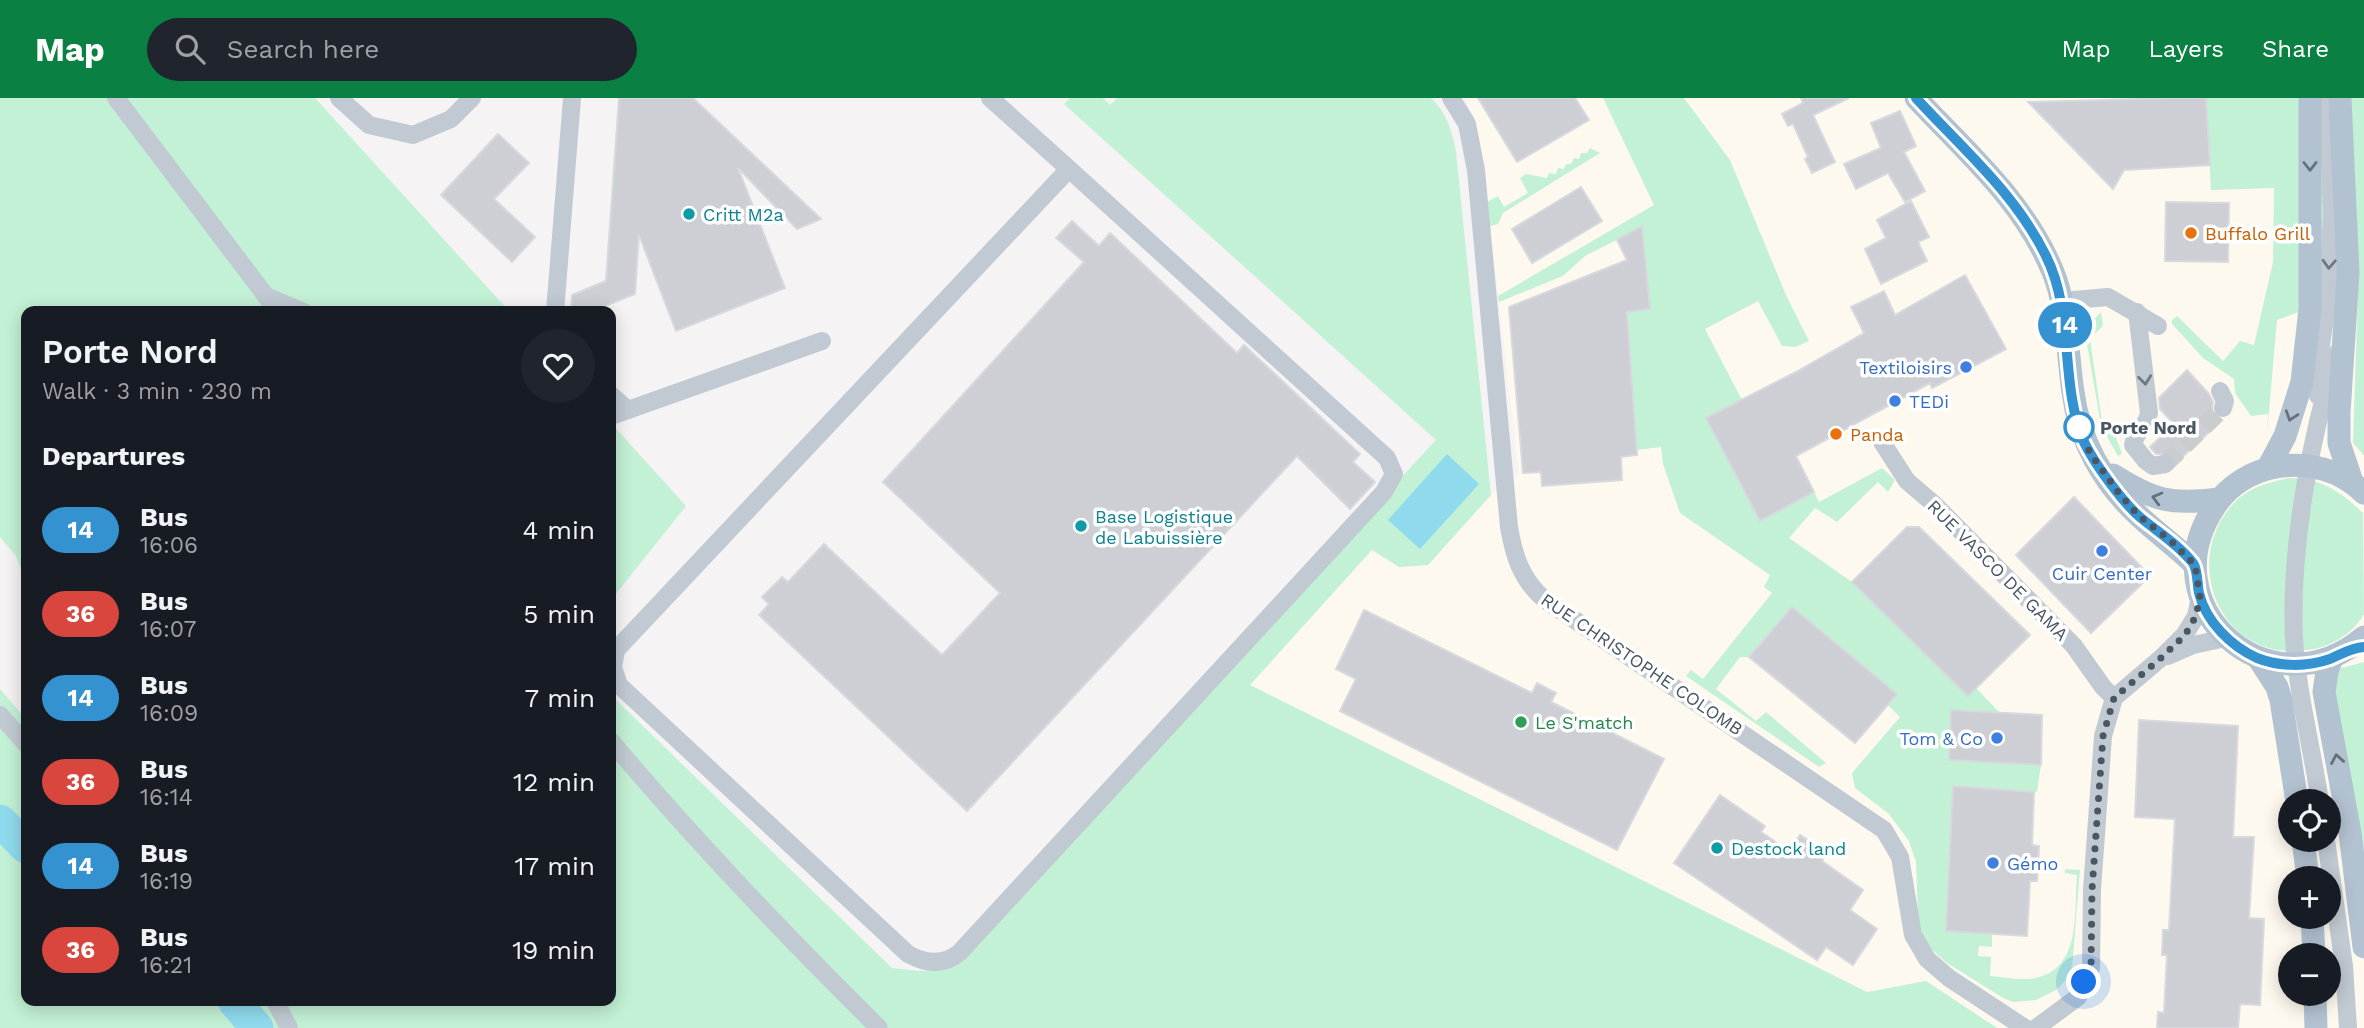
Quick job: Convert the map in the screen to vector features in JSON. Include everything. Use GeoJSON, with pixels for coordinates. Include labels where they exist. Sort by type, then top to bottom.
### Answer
{"type":"FeatureCollection","features":[{"type":"Feature","properties":{"kind":"main road"},"geometry":{"type":"LineString","coordinates":[[1916,98],[1988,171],[2015,205],[2047,258],[2062,301],[2073,395],[2080,431],[2090,453],[2138,515],[2171,541],[2195,565]]}},
{"type":"Feature","properties":{"kind":"main road"},"geometry":{"type":"LineString","coordinates":[[2268,468],[2285,436],[2302,382],[2310,309],[2310,98]]}},
{"type":"Feature","properties":{"kind":"main road"},"geometry":{"type":"LineString","coordinates":[[2340,98],[2348,273],[2339,443],[2359,488]]}},
{"type":"Feature","properties":{"kind":"main road"},"geometry":{"type":"LineString","coordinates":[[2353,647],[2297,665],[2259,659],[2226,638],[2211,619],[2200,597],[2195,565],[2197,541],[2206,519],[2219,499],[2250,475],[2268,468],[2288,465],[2310,467],[2331,471],[2359,488]]}},
{"type":"Feature","properties":{"kind":"main road"},"geometry":{"type":"LineString","coordinates":[[2101,468],[2150,497],[2181,503],[2219,499]]}},
{"type":"Feature","properties":{"kind":"main road"},"geometry":{"type":"LineString","coordinates":[[2353,647],[2327,671],[2324,692],[2350,833],[2364,947]]}},
{"type":"Feature","properties":{"kind":"main road"},"geometry":{"type":"LineString","coordinates":[[2259,659],[2277,687],[2281,700],[2295,789]]}},
{"type":"Feature","properties":{"kind":"main road"},"geometry":{"type":"LineString","coordinates":[[2315,1006],[2316,1028]]}},
{"type":"Feature","properties":{"kind":"street"},"geometry":{"type":"LineString","coordinates":[[116,98],[274,306]]}},
{"type":"Feature","properties":{"kind":"street"},"geometry":{"type":"LineString","coordinates":[[339,98],[369,125],[413,135],[451,119],[472,98]]}},
{"type":"Feature","properties":{"kind":"street"},"geometry":{"type":"LineString","coordinates":[[555,306],[572,98]]}},
{"type":"Feature","properties":{"kind":"street"},"geometry":{"type":"LineString","coordinates":[[616,676],[619,685],[908,954],[929,963],[942,962],[960,952],[1384,492],[1394,474],[1387,458],[990,98]]}},
{"type":"Feature","properties":{"kind":"street","name":"RUE CHRISTOPHE COLOMB"},"geometry":{"type":"LineString","coordinates":[[1451,98],[1467,124],[1476,170],[1509,527],[1512,548],[1523,576],[1544,600],[1884,830],[1900,857],[1913,935],[1927,959],[1949,978],[2025,1028]]}},
{"type":"Feature","properties":{"kind":"street"},"geometry":{"type":"LineString","coordinates":[[2318,417],[2318,367],[2327,303],[2332,214],[2327,98]]}},
{"type":"Feature","properties":{"kind":"street"},"geometry":{"type":"LineString","coordinates":[[616,650],[1069,169]]}},
{"type":"Feature","properties":{"kind":"street"},"geometry":{"type":"LineString","coordinates":[[266,296],[290,306]]}},
{"type":"Feature","properties":{"kind":"street"},"geometry":{"type":"LineString","coordinates":[[2062,301],[2108,297],[2158,326]]}},
{"type":"Feature","properties":{"kind":"street"},"geometry":{"type":"LineString","coordinates":[[2137,312],[2149,413],[2148,421],[2134,438],[2133,445],[2153,466],[2165,464]]}},
{"type":"Feature","properties":{"kind":"street"},"geometry":{"type":"LineString","coordinates":[[2318,789],[2297,665],[2294,613],[2296,577],[2303,508],[2318,417],[2344,332]]}},
{"type":"Feature","properties":{"kind":"street"},"geometry":{"type":"LineString","coordinates":[[619,413],[822,341]]}},
{"type":"Feature","properties":{"kind":"street","name":"RUE VASCO DE GAMA"},"geometry":{"type":"LineString","coordinates":[[1882,442],[1907,481],[2074,646],[2114,698]]}},
{"type":"Feature","properties":{"kind":"street"},"geometry":{"type":"LineString","coordinates":[[2036,1028],[2078,997],[2091,968],[2092,890],[2103,736],[2114,698],[2185,635],[2196,616],[2200,597]]}},
{"type":"Feature","properties":{"kind":"street"},"geometry":{"type":"LineString","coordinates":[[2161,658],[2226,638]]}},
{"type":"Feature","properties":{"kind":"street"},"geometry":{"type":"LineString","coordinates":[[0,715],[21,738]]}},
{"type":"Feature","properties":{"kind":"street"},"geometry":{"type":"LineString","coordinates":[[616,747],[777,928],[879,1028]]}},
{"type":"Feature","properties":{"kind":"street"},"geometry":{"type":"LineString","coordinates":[[2328,852],[2345,977],[2348,1028]]}},
{"type":"Feature","properties":{"kind":"street"},"geometry":{"type":"LineString","coordinates":[[278,1006],[289,1028]]}},
{"type":"Feature","properties":{"kind":"shaded area"},"geometry":{"type":"Polygon","coordinates":[[[1465,98],[2364,98],[2364,1028],[1997,1028],[1926,981],[1867,993],[1250,685],[1372,549],[1399,567],[1428,565],[1491,495],[1519,475],[1482,156],[1474,117],[1465,98]]]}},
{"type":"Feature","properties":{"kind":"green space"},"geometry":{"type":"Polygon","coordinates":[[[0,98],[315,98],[504,306],[21,306],[21,569],[16,556],[0,537],[0,98]]]}},
{"type":"Feature","properties":{"kind":"green space"},"geometry":{"type":"Polygon","coordinates":[[[1070,98],[1103,98],[1110,105],[1117,98],[1431,98],[1445,116],[1451,130],[1456,152],[1491,495],[1428,565],[1399,567],[1372,550],[1250,685],[1867,992],[1926,981],[1997,1028],[0,1028],[0,689],[21,713],[21,1006],[616,1006],[616,700],[892,968],[942,970],[1436,440],[1064,104],[1070,98]]]}},
{"type":"Feature","properties":{"kind":"green space"},"geometry":{"type":"Polygon","coordinates":[[[1603,98],[1684,98],[1730,160],[1786,295],[1809,341],[1796,347],[1782,346],[1758,301],[1705,329],[1742,400],[1706,418],[1760,521],[1814,492],[1819,502],[1882,468],[1895,480],[1888,492],[1878,482],[1837,522],[1815,508],[1789,538],[1852,582],[1968,696],[1976,688],[2000,713],[1951,710],[1949,760],[2041,765],[2037,792],[1953,786],[1946,931],[1992,934],[1992,947],[1979,946],[1978,956],[1991,957],[1990,976],[2030,979],[2050,972],[2061,963],[2073,937],[2077,875],[2065,873],[2065,869],[2080,870],[2072,968],[2069,977],[2056,990],[2036,1000],[2013,1002],[2003,998],[1947,963],[1931,949],[1924,939],[1918,918],[1916,862],[1909,841],[1889,814],[1855,788],[1852,773],[1900,717],[1888,705],[1897,694],[1792,608],[1749,657],[1740,657],[1716,689],[1756,721],[1766,712],[1826,763],[1819,767],[1686,676],[1691,670],[1703,679],[1772,593],[1764,587],[1770,575],[1680,513],[1663,464],[1661,447],[1637,450],[1627,312],[1650,309],[1642,227],[1585,256],[1563,276],[1499,302],[1498,296],[1654,205],[1603,98]]]}},
{"type":"Feature","properties":{"kind":"green space"},"geometry":{"type":"Polygon","coordinates":[[[2206,98],[2364,98],[2364,456],[2353,443],[2358,290],[2277,320],[2267,434],[2268,414],[2251,416],[2235,393],[2234,379],[2203,358],[2172,324],[2172,320],[2177,316],[2223,361],[2240,341],[2254,345],[2273,262],[2274,188],[2211,190],[2206,98]]]}},
{"type":"Feature","properties":{"kind":"green space"},"geometry":{"type":"Polygon","coordinates":[[[1590,148],[1600,153],[1503,213],[1498,224],[1490,226],[1487,202],[1498,196],[1504,207],[1528,193],[1520,178],[1526,174],[1547,178],[1549,173],[1556,174],[1558,168],[1564,169],[1566,164],[1571,164],[1574,158],[1579,159],[1581,153],[1587,153],[1590,148]]]}},
{"type":"Feature","properties":{"kind":"green space"},"geometry":{"type":"Polygon","coordinates":[[[2101,312],[2103,326],[2090,338],[2102,422],[2105,419],[2114,432],[2122,454],[2118,456],[2101,426],[2086,338],[2091,322],[2101,312]]]}},
{"type":"Feature","properties":{"kind":"green space"},"geometry":{"type":"Polygon","coordinates":[[[616,429],[686,506],[616,594],[616,429]]]}},
{"type":"Feature","properties":{"kind":"green space"},"geometry":{"type":"Polygon","coordinates":[[[2288,478],[2310,480],[2329,487],[2363,513],[2364,614],[2347,634],[2315,649],[2286,651],[2260,645],[2239,632],[2224,614],[2214,593],[2209,570],[2211,546],[2220,523],[2235,502],[2253,489],[2288,478]]]}},
{"type":"Feature","properties":{"kind":"green space"},"geometry":{"type":"Polygon","coordinates":[[[2364,662],[2364,851],[2359,857],[2330,688],[2338,669],[2364,662]]]}},
{"type":"Feature","properties":{"kind":"water"},"geometry":{"type":"Polygon","coordinates":[[[1447,454],[1479,484],[1420,549],[1388,520],[1447,454]]]}},
{"type":"Feature","properties":{"kind":"building","name":"Critt M2a"},"geometry":{"type":"Polygon","coordinates":[[[619,98],[693,98],[821,219],[797,229],[738,168],[785,288],[676,331],[639,235],[635,294],[605,306],[571,306],[572,295],[606,281],[619,98]]]}},
{"type":"Feature","properties":{"kind":"building"},"geometry":{"type":"Polygon","coordinates":[[[1478,98],[1575,98],[1589,120],[1517,162],[1478,98]]]}},
{"type":"Feature","properties":{"kind":"building"},"geometry":{"type":"Polygon","coordinates":[[[1801,98],[1849,98],[1813,115],[1835,162],[1812,173],[1793,124],[1788,126],[1782,114],[1803,103],[1801,98]]]}},
{"type":"Feature","properties":{"kind":"building"},"geometry":{"type":"Polygon","coordinates":[[[2206,98],[2210,165],[2124,170],[2113,189],[2028,102],[2206,98]]]}},
{"type":"Feature","properties":{"kind":"building"},"geometry":{"type":"Polygon","coordinates":[[[1900,111],[1916,146],[1904,152],[1925,191],[1905,202],[1888,173],[1856,189],[1844,164],[1881,148],[1871,123],[1900,111]]]}},
{"type":"Feature","properties":{"kind":"building"},"geometry":{"type":"Polygon","coordinates":[[[498,134],[529,163],[494,199],[535,237],[512,262],[441,195],[498,134]]]}},
{"type":"Feature","properties":{"kind":"building"},"geometry":{"type":"Polygon","coordinates":[[[1581,187],[1602,221],[1532,263],[1512,229],[1581,187]]]}},
{"type":"Feature","properties":{"kind":"building"},"geometry":{"type":"Polygon","coordinates":[[[1911,201],[1929,237],[1918,242],[1927,261],[1881,284],[1865,249],[1886,238],[1877,220],[1911,201]]]}},
{"type":"Feature","properties":{"kind":"building"},"geometry":{"type":"Polygon","coordinates":[[[2166,202],[2229,203],[2228,262],[2165,261],[2166,202]]]}},
{"type":"Feature","properties":{"kind":"building","name":"Base Logistique de Labuissière"},"geometry":{"type":"Polygon","coordinates":[[[1072,221],[1099,246],[1110,233],[1237,353],[1244,345],[1360,454],[1353,462],[1375,482],[1350,509],[1297,456],[967,811],[759,615],[769,604],[762,597],[782,577],[788,582],[824,544],[942,655],[1000,593],[883,482],[1084,262],[1056,238],[1072,221]]]}},
{"type":"Feature","properties":{"kind":"building"},"geometry":{"type":"Polygon","coordinates":[[[1642,226],[1650,309],[1627,312],[1637,455],[1621,457],[1622,480],[1542,486],[1541,472],[1523,473],[1509,307],[1627,260],[1617,240],[1642,226]]]}},
{"type":"Feature","properties":{"kind":"building"},"geometry":{"type":"Polygon","coordinates":[[[1965,275],[2006,349],[1932,388],[1930,383],[1796,456],[1814,492],[1760,521],[1706,418],[1796,372],[1864,333],[1851,307],[1884,291],[1895,315],[1965,275]]]}},
{"type":"Feature","properties":{"kind":"building"},"geometry":{"type":"Polygon","coordinates":[[[2187,370],[2209,394],[2213,402],[2212,411],[2222,420],[2176,463],[2170,454],[2156,454],[2150,447],[2174,424],[2160,409],[2159,398],[2187,370]]]}},
{"type":"Feature","properties":{"kind":"building"},"geometry":{"type":"Polygon","coordinates":[[[2074,497],[2150,576],[2091,633],[2016,555],[2074,497]]]}},
{"type":"Feature","properties":{"kind":"building"},"geometry":{"type":"Polygon","coordinates":[[[1907,527],[1919,527],[2030,635],[1968,696],[1852,582],[1907,527]]]}},
{"type":"Feature","properties":{"kind":"building"},"geometry":{"type":"Polygon","coordinates":[[[1792,607],[1897,694],[1855,743],[1749,657],[1792,607]]]}},
{"type":"Feature","properties":{"kind":"building"},"geometry":{"type":"Polygon","coordinates":[[[1364,610],[1532,693],[1537,683],[1556,693],[1551,702],[1664,759],[1617,850],[1340,711],[1356,679],[1336,669],[1364,610]]]}},
{"type":"Feature","properties":{"kind":"building"},"geometry":{"type":"Polygon","coordinates":[[[1951,710],[2042,715],[2041,765],[1949,760],[1951,710]]]}},
{"type":"Feature","properties":{"kind":"building"},"geometry":{"type":"Polygon","coordinates":[[[2139,720],[2238,726],[2233,837],[2254,837],[2249,918],[2264,919],[2260,1005],[2240,1004],[2238,1028],[2157,1028],[2158,1012],[2164,1013],[2167,955],[2162,955],[2163,930],[2169,930],[2175,819],[2135,817],[2139,720]]]}},
{"type":"Feature","properties":{"kind":"building"},"geometry":{"type":"Polygon","coordinates":[[[1953,786],[2034,792],[2032,845],[2039,846],[2037,881],[2030,881],[2027,936],[1946,931],[1953,786]]]}},
{"type":"Feature","properties":{"kind":"building"},"geometry":{"type":"Polygon","coordinates":[[[1720,795],[1765,826],[1761,832],[1789,851],[1800,835],[1827,853],[1822,861],[1863,890],[1850,910],[1877,929],[1853,965],[1826,947],[1817,960],[1674,863],[1720,795]]]}},
{"type":"Feature","properties":{"kind":"waterway"},"geometry":{"type":"LineString","coordinates":[[0,821],[21,842]]}},
{"type":"Feature","properties":{"kind":"waterway"},"geometry":{"type":"LineString","coordinates":[[238,1006],[257,1028]]}},
{"type":"Feature","properties":{"kind":"tunnel"},"geometry":{"type":"LineString","coordinates":[[2165,464],[2223,408]]}},
{"type":"Feature","properties":{"kind":"bus line","name":"14"},"geometry":{"type":"LineString","coordinates":[[1916,98],[2001,186],[2037,238],[2054,275],[2062,301],[2073,395],[2085,443],[2095,461],[2138,515],[2171,541],[2195,565],[2200,597],[2211,619],[2226,638],[2259,659],[2297,665],[2321,662],[2351,648],[2364,647]]}},
{"type":"Feature","properties":{"kind":"place","name":"Critt M2a"},"geometry":{"type":"Point","coordinates":[689,214]}},
{"type":"Feature","properties":{"kind":"place","name":"Buffalo Grill"},"geometry":{"type":"Point","coordinates":[2191,233]}},
{"type":"Feature","properties":{"kind":"place","name":"Textiloisirs"},"geometry":{"type":"Point","coordinates":[1966,367]}},
{"type":"Feature","properties":{"kind":"place","name":"TEDi"},"geometry":{"type":"Point","coordinates":[1895,401]}},
{"type":"Feature","properties":{"kind":"place","name":"Porte Nord"},"geometry":{"type":"Point","coordinates":[2079,427]}},
{"type":"Feature","properties":{"kind":"place","name":"Panda"},"geometry":{"type":"Point","coordinates":[1836,434]}},
{"type":"Feature","properties":{"kind":"place","name":"Base Logistique de Labuissière"},"geometry":{"type":"Point","coordinates":[1081,526]}},
{"type":"Feature","properties":{"kind":"place","name":"Cuir Center"},"geometry":{"type":"Point","coordinates":[2102,551]}},
{"type":"Feature","properties":{"kind":"place","name":"Le S'match"},"geometry":{"type":"Point","coordinates":[1521,722]}},
{"type":"Feature","properties":{"kind":"place","name":"Tom & Co"},"geometry":{"type":"Point","coordinates":[1997,738]}},
{"type":"Feature","properties":{"kind":"place","name":"Destock land"},"geometry":{"type":"Point","coordinates":[1717,848]}},
{"type":"Feature","properties":{"kind":"place","name":"Gémo"},"geometry":{"type":"Point","coordinates":[1993,863]}},
{"type":"Feature","properties":{"kind":"route"},"geometry":{"type":"LineString","coordinates":[[2079,427],[2090,453],[2118,492],[2138,515],[2171,541],[2195,565],[2200,597],[2196,616],[2185,635],[2114,698],[2103,736],[2092,890],[2091,968],[2084,982]]}}]}
